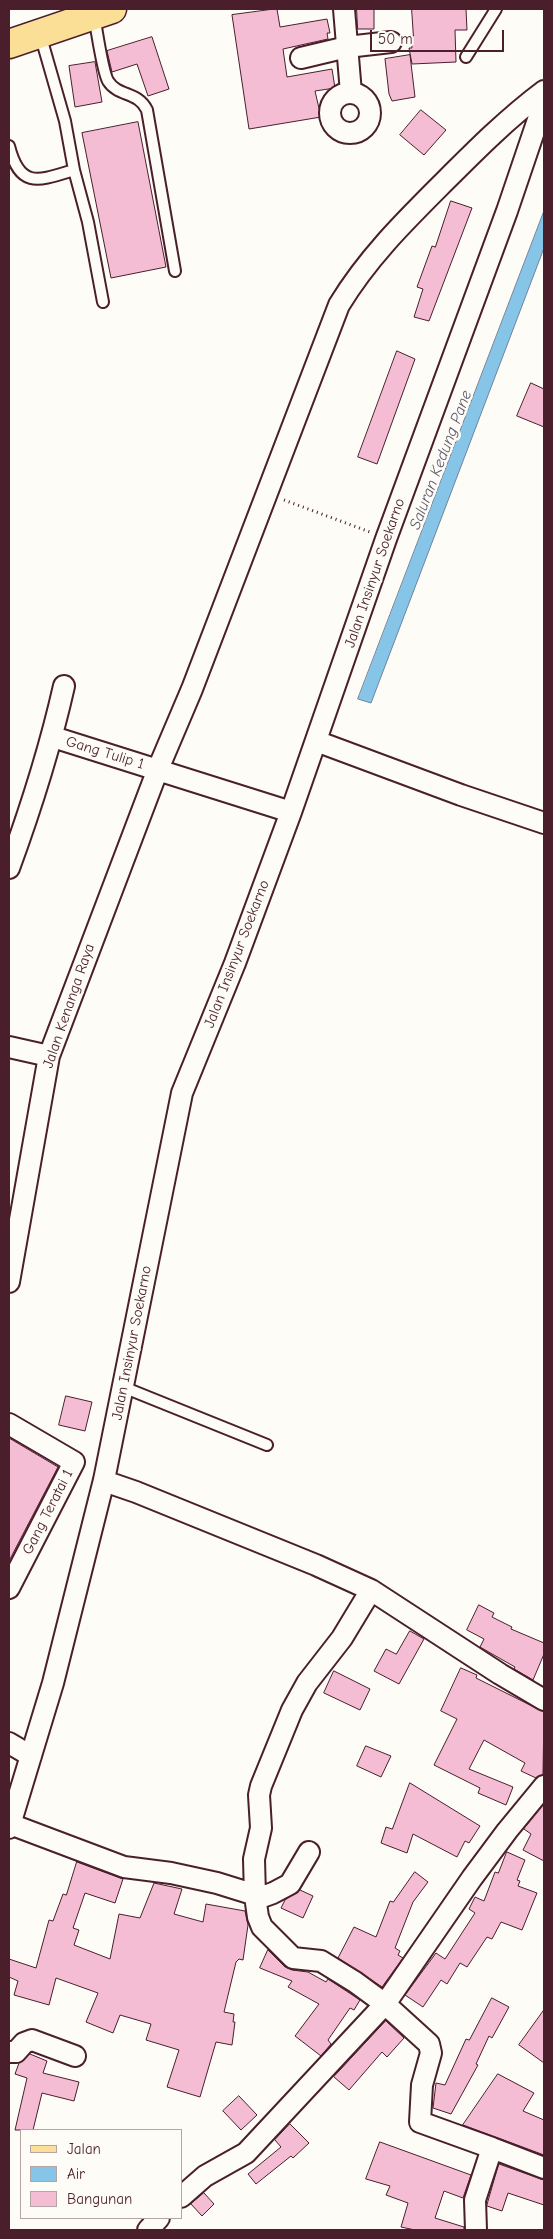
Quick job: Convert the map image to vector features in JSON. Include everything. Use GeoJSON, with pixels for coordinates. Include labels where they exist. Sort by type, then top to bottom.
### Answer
{"type":"FeatureCollection","features":[{"type":"Feature","properties":{"kind":"main road"},"geometry":{"type":"LineString","coordinates":[[9,44],[103,12]]}},
{"type":"Feature","properties":{"kind":"street"},"geometry":{"type":"LineString","coordinates":[[344,9],[351,93]]}},
{"type":"Feature","properties":{"kind":"street"},"geometry":{"type":"LineString","coordinates":[[301,58],[348,47],[391,42]]}},
{"type":"Feature","properties":{"kind":"street","name":"Jalan Kenanga Raya"},"geometry":{"type":"LineString","coordinates":[[9,1282],[49,1056],[158,769],[192,689],[339,305],[354,280],[378,249],[511,118],[544,91]]}},
{"type":"Feature","properties":{"kind":"street","name":"Jalan Insinyur Soekarno"},"geometry":{"type":"LineString","coordinates":[[19,1828],[31,1756],[53,1682],[119,1487],[123,1387],[182,1093],[231,971],[291,812],[386,539],[507,211],[544,102]]}},
{"type":"Feature","properties":{"kind":"street"},"geometry":{"type":"LineString","coordinates":[[9,868],[33,803],[53,737],[64,686]]}},
{"type":"Feature","properties":{"kind":"street","name":"Gang Tulip 1"},"geometry":{"type":"LineString","coordinates":[[53,737],[291,812]]}},
{"type":"Feature","properties":{"kind":"street"},"geometry":{"type":"LineString","coordinates":[[316,741],[461,795],[544,823]]}},
{"type":"Feature","properties":{"kind":"street"},"geometry":{"type":"LineString","coordinates":[[9,1047],[49,1056]]}},
{"type":"Feature","properties":{"kind":"street","name":"Gang Teratai 1"},"geometry":{"type":"LineString","coordinates":[[9,1424],[74,1462],[9,1588]]}},
{"type":"Feature","properties":{"kind":"street"},"geometry":{"type":"LineString","coordinates":[[119,1487],[316,1565],[371,1590],[500,1674],[544,1700]]}},
{"type":"Feature","properties":{"kind":"street"},"geometry":{"type":"LineString","coordinates":[[371,1590],[342,1638],[307,1683],[292,1710],[273,1754],[259,1794],[261,1828],[255,1850],[255,1896],[262,1927],[293,1958],[326,1963],[385,2004],[430,2046],[431,2053],[421,2097],[420,2122],[544,2168]]}},
{"type":"Feature","properties":{"kind":"street"},"geometry":{"type":"LineString","coordinates":[[9,1743],[31,1756]]}},
{"type":"Feature","properties":{"kind":"street"},"geometry":{"type":"LineString","coordinates":[[182,2196],[205,2176],[246,2153],[385,2004],[472,1878],[544,1786]]}},
{"type":"Feature","properties":{"kind":"street"},"geometry":{"type":"LineString","coordinates":[[19,1828],[124,1867],[172,1873],[217,1883],[255,1896],[267,1896],[290,1884],[309,1852]]}},
{"type":"Feature","properties":{"kind":"street"},"geometry":{"type":"LineString","coordinates":[[9,2052],[16,2052],[24,2043],[32,2040],[75,2056]]}},
{"type":"Feature","properties":{"kind":"street"},"geometry":{"type":"LineString","coordinates":[[476,2230],[475,2200],[492,2148]]}},
{"type":"Feature","properties":{"kind":"street"},"geometry":{"type":"LineString","coordinates":[[148,2230],[158,2219]]}},
{"type":"Feature","properties":{"kind":"lane"},"geometry":{"type":"LineString","coordinates":[[466,58],[496,9]]}},
{"type":"Feature","properties":{"kind":"lane"},"geometry":{"type":"LineString","coordinates":[[103,12],[109,82],[120,91],[138,98],[143,102],[147,110],[175,271]]}},
{"type":"Feature","properties":{"kind":"lane"},"geometry":{"type":"LineString","coordinates":[[40,33],[65,121],[74,170],[88,222],[103,302]]}},
{"type":"Feature","properties":{"kind":"lane"},"geometry":{"type":"LineString","coordinates":[[9,146],[17,171],[28,178],[46,178],[74,170]]}},
{"type":"Feature","properties":{"kind":"lane"},"geometry":{"type":"LineString","coordinates":[[123,1387],[267,1445]]}},
{"type":"Feature","properties":{"kind":"path"},"geometry":{"type":"LineString","coordinates":[[266,495],[386,539]]}},
{"type":"Feature","properties":{"kind":"water"},"geometry":{"type":"Polygon","coordinates":[[[544,211],[544,248],[371,703],[358,699],[544,211]]]}},
{"type":"Feature","properties":{"kind":"building"},"geometry":{"type":"Polygon","coordinates":[[[277,9],[280,27],[327,19],[330,33],[327,33],[328,39],[283,49],[287,77],[332,69],[335,88],[315,91],[321,117],[249,129],[232,15],[277,9]]]}},
{"type":"Feature","properties":{"kind":"building"},"geometry":{"type":"Polygon","coordinates":[[[357,9],[374,9],[374,29],[358,29],[357,9]]]}},
{"type":"Feature","properties":{"kind":"building"},"geometry":{"type":"Polygon","coordinates":[[[412,9],[466,9],[467,30],[455,30],[456,62],[412,64],[409,48],[412,48],[411,36],[413,36],[412,9]]]}},
{"type":"Feature","properties":{"kind":"building"},"geometry":{"type":"Polygon","coordinates":[[[152,37],[169,89],[148,96],[137,64],[112,72],[107,51],[152,37]]]}},
{"type":"Feature","properties":{"kind":"building"},"geometry":{"type":"Polygon","coordinates":[[[410,55],[415,97],[392,101],[389,94],[385,59],[410,55]]]}},
{"type":"Feature","properties":{"kind":"building"},"geometry":{"type":"Polygon","coordinates":[[[95,62],[102,102],[75,107],[69,66],[95,62]]]}},
{"type":"Feature","properties":{"kind":"building"},"geometry":{"type":"Polygon","coordinates":[[[421,110],[446,130],[424,155],[400,135],[421,110]]]}},
{"type":"Feature","properties":{"kind":"building"},"geometry":{"type":"Polygon","coordinates":[[[138,122],[166,267],[111,278],[82,133],[138,122]]]}},
{"type":"Feature","properties":{"kind":"building"},"geometry":{"type":"Polygon","coordinates":[[[451,201],[472,208],[429,321],[414,317],[423,289],[417,287],[432,246],[435,247],[451,201]]]}},
{"type":"Feature","properties":{"kind":"building"},"geometry":{"type":"Polygon","coordinates":[[[397,351],[415,359],[377,464],[358,457],[397,351]]]}},
{"type":"Feature","properties":{"kind":"building"},"geometry":{"type":"Polygon","coordinates":[[[531,383],[544,389],[544,427],[517,416],[531,383]]]}},
{"type":"Feature","properties":{"kind":"building"},"geometry":{"type":"Polygon","coordinates":[[[66,1396],[92,1402],[85,1431],[59,1425],[66,1396]]]}},
{"type":"Feature","properties":{"kind":"building"},"geometry":{"type":"Polygon","coordinates":[[[9,1438],[58,1467],[9,1561],[9,1438]]]}},
{"type":"Feature","properties":{"kind":"building"},"geometry":{"type":"Polygon","coordinates":[[[479,1605],[494,1613],[492,1617],[512,1627],[511,1629],[544,1643],[544,1654],[533,1680],[514,1669],[515,1667],[480,1647],[484,1639],[467,1630],[479,1605]]]}},
{"type":"Feature","properties":{"kind":"building"},"geometry":{"type":"Polygon","coordinates":[[[410,1631],[424,1639],[399,1684],[374,1671],[386,1649],[396,1654],[410,1631]]]}},
{"type":"Feature","properties":{"kind":"building"},"geometry":{"type":"Polygon","coordinates":[[[461,1668],[477,1675],[476,1678],[544,1712],[543,1775],[536,1778],[521,1771],[525,1763],[484,1740],[469,1769],[513,1787],[506,1805],[478,1793],[480,1788],[434,1765],[457,1719],[441,1711],[461,1668]]]}},
{"type":"Feature","properties":{"kind":"building"},"geometry":{"type":"Polygon","coordinates":[[[334,1671],[370,1689],[360,1710],[324,1693],[334,1671]]]}},
{"type":"Feature","properties":{"kind":"building"},"geometry":{"type":"Polygon","coordinates":[[[366,1746],[391,1756],[381,1777],[357,1766],[366,1746]]]}},
{"type":"Feature","properties":{"kind":"building"},"geometry":{"type":"Polygon","coordinates":[[[410,1783],[480,1826],[469,1843],[465,1841],[457,1857],[413,1834],[407,1853],[381,1843],[386,1827],[392,1829],[410,1783]]]}},
{"type":"Feature","properties":{"kind":"building"},"geometry":{"type":"Polygon","coordinates":[[[544,1804],[544,1861],[523,1850],[531,1834],[524,1829],[544,1804]]]}},
{"type":"Feature","properties":{"kind":"building"},"geometry":{"type":"Polygon","coordinates":[[[507,1852],[525,1860],[517,1880],[520,1881],[518,1886],[537,1893],[522,1930],[501,1922],[492,1939],[487,1937],[467,1967],[460,1963],[447,1984],[441,1980],[423,2007],[405,1995],[436,1953],[445,1959],[475,1913],[469,1909],[475,1897],[484,1901],[495,1872],[498,1873],[507,1852]]]}},
{"type":"Feature","properties":{"kind":"building"},"geometry":{"type":"Polygon","coordinates":[[[77,1862],[123,1879],[115,1903],[85,1893],[73,1928],[79,1930],[74,1945],[110,1959],[119,1914],[140,1918],[154,1883],[182,1889],[174,1914],[203,1922],[206,1904],[245,1911],[248,1925],[243,1960],[239,1959],[236,1962],[224,2012],[234,2014],[233,2022],[235,2022],[232,2045],[216,2042],[200,2097],[167,2087],[179,2050],[146,2040],[151,2024],[120,2015],[113,2033],[86,2022],[98,1993],[56,1978],[49,2005],[14,1995],[18,1981],[9,1977],[9,1959],[36,1968],[49,1920],[53,1921],[63,1894],[66,1895],[77,1862]]]}},
{"type":"Feature","properties":{"kind":"building"},"geometry":{"type":"Polygon","coordinates":[[[415,1872],[428,1882],[413,1902],[395,1948],[400,1951],[398,1955],[403,1958],[382,1987],[338,1958],[354,1927],[376,1937],[390,1901],[393,1902],[415,1872]]]}},
{"type":"Feature","properties":{"kind":"building"},"geometry":{"type":"Polygon","coordinates":[[[300,1890],[313,1896],[303,1918],[281,1908],[285,1900],[300,1890]]]}},
{"type":"Feature","properties":{"kind":"building"},"geometry":{"type":"Polygon","coordinates":[[[268,1950],[285,1967],[308,1972],[326,1982],[328,1979],[360,2000],[354,2010],[350,2008],[328,2040],[331,2044],[321,2056],[295,2036],[319,2004],[288,1987],[292,1981],[260,1968],[268,1950]]]}},
{"type":"Feature","properties":{"kind":"building"},"geometry":{"type":"Polygon","coordinates":[[[492,1998],[509,2007],[492,2038],[489,2036],[476,2064],[478,2065],[451,2114],[433,2108],[436,2083],[445,2085],[466,2039],[469,2040],[492,1998]]]}},
{"type":"Feature","properties":{"kind":"building"},"geometry":{"type":"Polygon","coordinates":[[[544,2010],[544,2063],[519,2045],[544,2010]]]}},
{"type":"Feature","properties":{"kind":"building"},"geometry":{"type":"Polygon","coordinates":[[[386,2021],[404,2038],[387,2057],[382,2052],[349,2090],[334,2077],[386,2021]]]}},
{"type":"Feature","properties":{"kind":"building"},"geometry":{"type":"Polygon","coordinates":[[[30,2054],[47,2061],[43,2073],[79,2082],[74,2101],[42,2093],[33,2129],[15,2130],[27,2078],[15,2074],[19,2063],[30,2054]]]}},
{"type":"Feature","properties":{"kind":"building"},"geometry":{"type":"Polygon","coordinates":[[[498,2074],[534,2093],[523,2111],[544,2120],[544,2155],[463,2125],[498,2074]]]}},
{"type":"Feature","properties":{"kind":"building"},"geometry":{"type":"Polygon","coordinates":[[[239,2096],[257,2115],[241,2130],[223,2111],[239,2096]]]}},
{"type":"Feature","properties":{"kind":"building"},"geometry":{"type":"Polygon","coordinates":[[[290,2124],[309,2143],[293,2158],[291,2156],[256,2184],[248,2174],[281,2147],[275,2140],[290,2124]]]}},
{"type":"Feature","properties":{"kind":"building"},"geometry":{"type":"Polygon","coordinates":[[[380,2142],[471,2175],[463,2198],[444,2191],[435,2218],[464,2227],[464,2230],[415,2230],[401,2227],[408,2203],[386,2195],[390,2186],[366,2179],[380,2142]]]}},
{"type":"Feature","properties":{"kind":"building"},"geometry":{"type":"Polygon","coordinates":[[[499,2164],[544,2180],[544,2205],[508,2193],[502,2211],[487,2206],[499,2164]]]}},
{"type":"Feature","properties":{"kind":"building"},"geometry":{"type":"Polygon","coordinates":[[[204,2193],[214,2204],[202,2216],[191,2204],[204,2193]]]}},
{"type":"Feature","properties":{"kind":"water label","name":"Saluran Kedung Pane"},"geometry":{"type":"Point","coordinates":[441,460]}}]}
